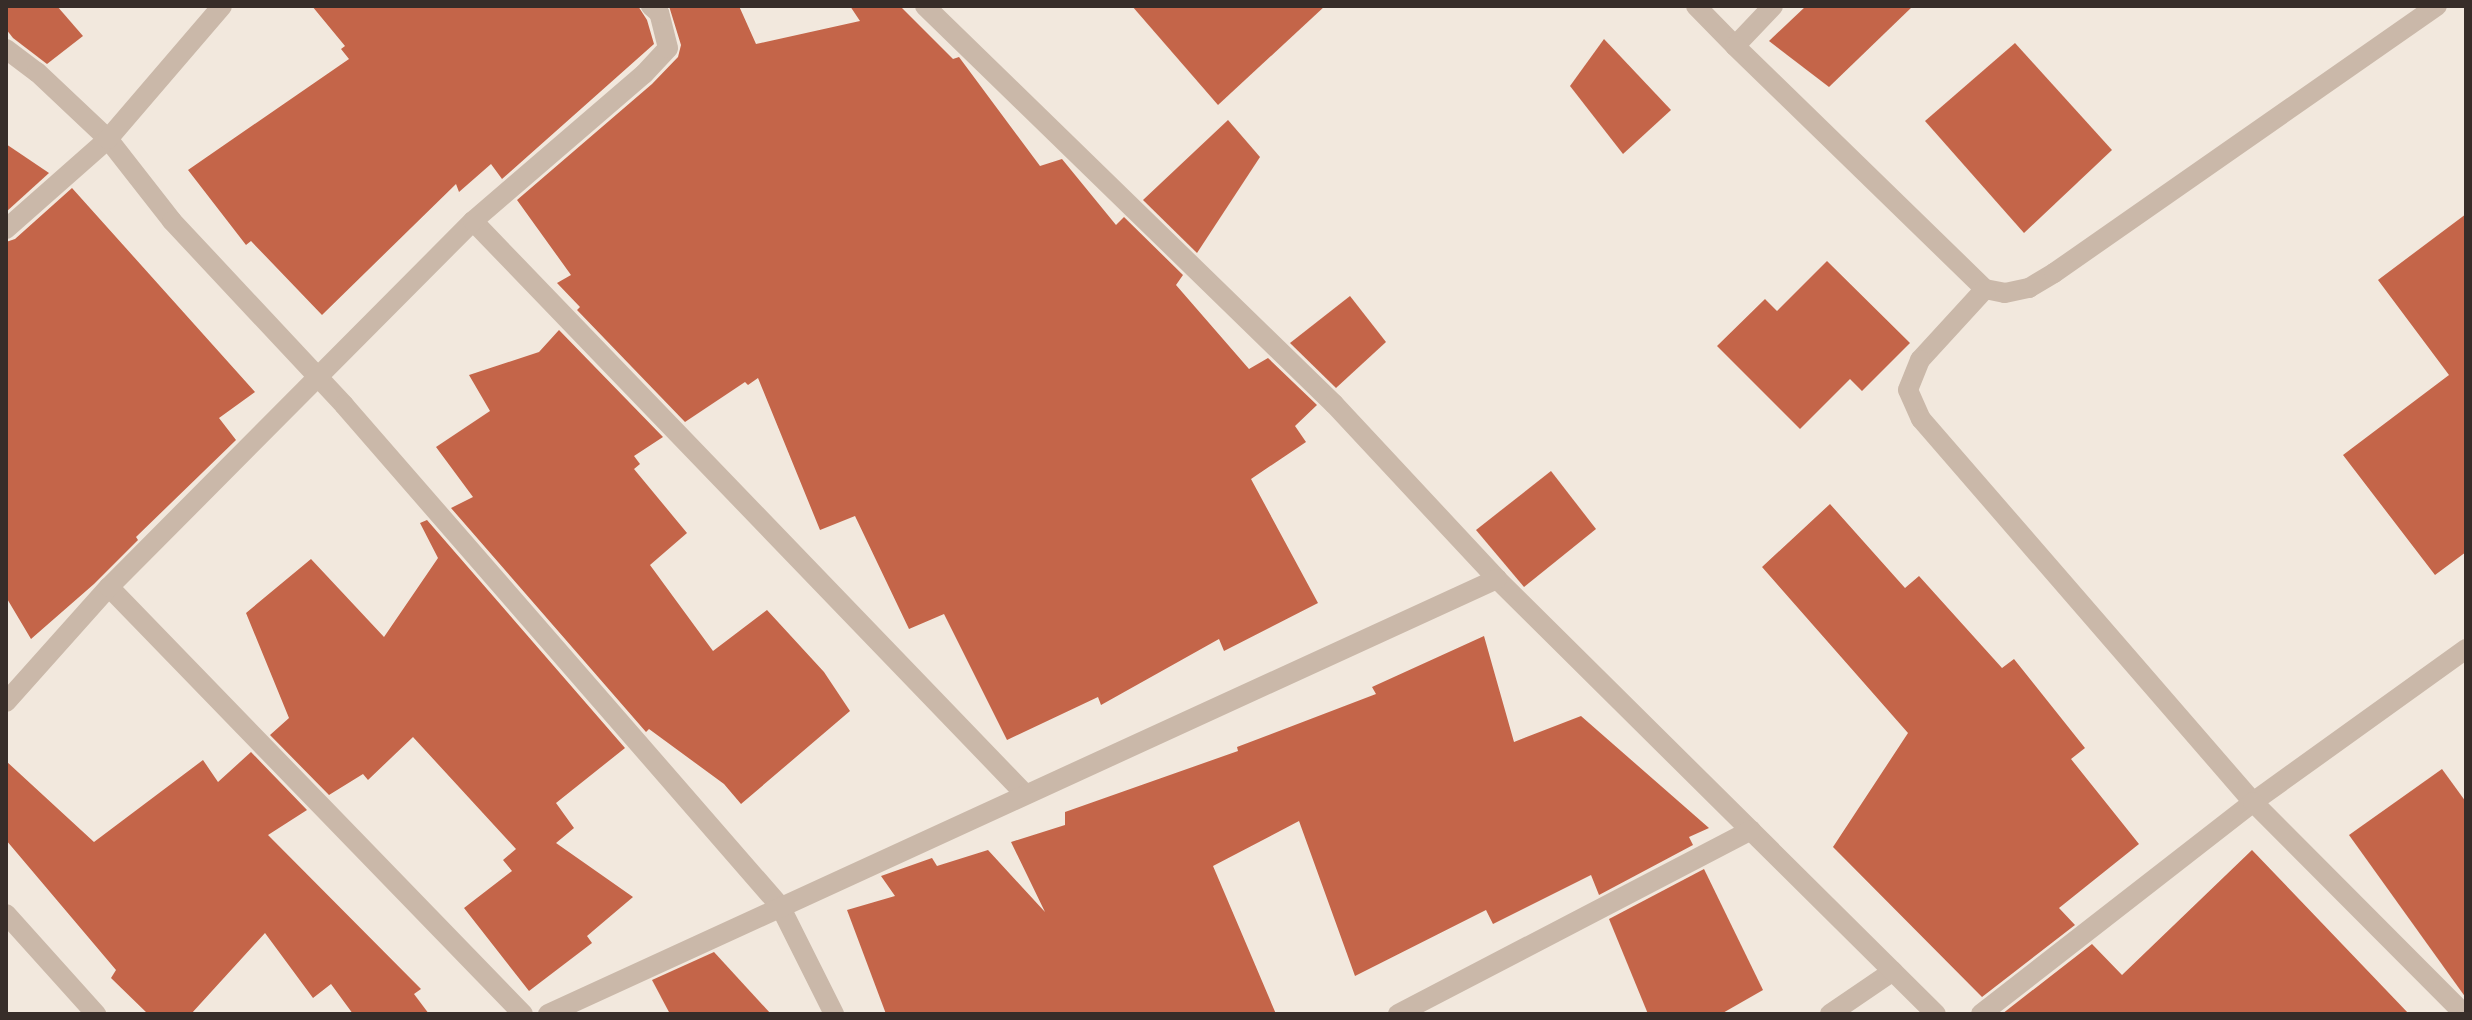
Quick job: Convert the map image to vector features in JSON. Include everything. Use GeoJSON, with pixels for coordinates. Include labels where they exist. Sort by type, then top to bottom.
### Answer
{"type":"FeatureCollection","features":[{"type":"Feature","properties":{"kind":"street"},"geometry":{"type":"LineString","coordinates":[[6,229],[108,139],[222,6]]}},
{"type":"Feature","properties":{"kind":"street"},"geometry":{"type":"LineString","coordinates":[[6,702],[109,587],[473,221],[644,74],[668,48],[659,13],[651,6]]}},
{"type":"Feature","properties":{"kind":"street"},"geometry":{"type":"LineString","coordinates":[[925,6],[1334,404],[1497,579],[1936,1014]]}},
{"type":"Feature","properties":{"kind":"street"},"geometry":{"type":"LineString","coordinates":[[1696,6],[1985,289],[2005,293],[2029,288],[2054,273],[2437,6]]}},
{"type":"Feature","properties":{"kind":"street"},"geometry":{"type":"LineString","coordinates":[[1735,46],[1773,6]]}},
{"type":"Feature","properties":{"kind":"street"},"geometry":{"type":"LineString","coordinates":[[6,49],[37,72],[108,139],[172,221],[316,377],[780,906],[834,1014]]}},
{"type":"Feature","properties":{"kind":"street"},"geometry":{"type":"LineString","coordinates":[[473,221],[1025,794]]}},
{"type":"Feature","properties":{"kind":"street"},"geometry":{"type":"LineString","coordinates":[[1985,289],[1920,360],[1908,390],[1921,419],[2253,802],[2464,1014]]}},
{"type":"Feature","properties":{"kind":"street"},"geometry":{"type":"LineString","coordinates":[[548,1014],[1497,579]]}},
{"type":"Feature","properties":{"kind":"street"},"geometry":{"type":"LineString","coordinates":[[109,587],[523,1014]]}},
{"type":"Feature","properties":{"kind":"street"},"geometry":{"type":"LineString","coordinates":[[1981,1014],[2253,802],[2466,649]]}},
{"type":"Feature","properties":{"kind":"street"},"geometry":{"type":"LineString","coordinates":[[1398,1014],[1751,830]]}},
{"type":"Feature","properties":{"kind":"street"},"geometry":{"type":"LineString","coordinates":[[6,914],[96,1014]]}},
{"type":"Feature","properties":{"kind":"street"},"geometry":{"type":"LineString","coordinates":[[1830,1014],[1893,971]]}},
{"type":"Feature","properties":{"kind":"building"},"geometry":{"type":"Polygon","coordinates":[[[6,6],[57,6],[83,36],[47,64],[6,29],[6,6]]]}},
{"type":"Feature","properties":{"kind":"building"},"geometry":{"type":"Polygon","coordinates":[[[312,6],[638,6],[647,20],[654,44],[502,179],[491,164],[459,192],[456,184],[322,315],[251,241],[246,245],[188,170],[349,59],[341,49],[345,46],[312,6]]]}},
{"type":"Feature","properties":{"kind":"building"},"geometry":{"type":"Polygon","coordinates":[[[669,6],[739,6],[756,44],[860,21],[850,6],[900,6],[953,59],[959,57],[1040,166],[1062,159],[1116,225],[1124,217],[1183,275],[1176,285],[1249,369],[1268,358],[1317,405],[1295,426],[1306,442],[1251,479],[1318,603],[1224,651],[1219,639],[1101,705],[1098,697],[1007,740],[944,614],[909,629],[855,516],[820,530],[758,378],[748,385],[745,382],[685,422],[577,310],[580,307],[557,283],[571,275],[517,200],[652,84],[678,57],[681,45],[669,6]]]}},
{"type":"Feature","properties":{"kind":"building"},"geometry":{"type":"Polygon","coordinates":[[[1132,6],[1325,6],[1218,105],[1132,6]]]}},
{"type":"Feature","properties":{"kind":"building"},"geometry":{"type":"Polygon","coordinates":[[[1806,6],[1913,6],[1829,87],[1769,41],[1806,6]]]}},
{"type":"Feature","properties":{"kind":"building"},"geometry":{"type":"Polygon","coordinates":[[[1604,39],[1671,110],[1623,154],[1570,86],[1604,39]]]}},
{"type":"Feature","properties":{"kind":"building"},"geometry":{"type":"Polygon","coordinates":[[[2015,43],[2112,150],[2024,233],[1925,121],[2015,43]]]}},
{"type":"Feature","properties":{"kind":"building"},"geometry":{"type":"Polygon","coordinates":[[[1228,120],[1260,157],[1197,253],[1143,200],[1228,120]]]}},
{"type":"Feature","properties":{"kind":"building"},"geometry":{"type":"Polygon","coordinates":[[[6,144],[49,173],[6,212],[6,144]]]}},
{"type":"Feature","properties":{"kind":"building"},"geometry":{"type":"Polygon","coordinates":[[[72,188],[255,392],[219,418],[236,440],[136,537],[138,540],[94,584],[31,639],[6,597],[6,242],[15,239],[72,188]]]}},
{"type":"Feature","properties":{"kind":"building"},"geometry":{"type":"Polygon","coordinates":[[[2466,214],[2466,552],[2435,575],[2343,455],[2449,375],[2378,280],[2466,214]]]}},
{"type":"Feature","properties":{"kind":"building"},"geometry":{"type":"Polygon","coordinates":[[[1827,261],[1910,343],[1862,391],[1850,379],[1800,429],[1717,346],[1765,299],[1777,311],[1827,261]]]}},
{"type":"Feature","properties":{"kind":"building"},"geometry":{"type":"Polygon","coordinates":[[[1350,296],[1386,342],[1336,388],[1290,343],[1350,296]]]}},
{"type":"Feature","properties":{"kind":"building"},"geometry":{"type":"Polygon","coordinates":[[[559,330],[663,437],[634,456],[640,464],[634,469],[687,533],[650,565],[713,651],[767,610],[824,672],[850,711],[741,804],[724,784],[649,729],[646,732],[451,508],[473,497],[436,447],[490,411],[469,375],[539,352],[559,330]]]}},
{"type":"Feature","properties":{"kind":"building"},"geometry":{"type":"Polygon","coordinates":[[[1551,471],[1596,529],[1524,587],[1476,530],[1551,471]]]}},
{"type":"Feature","properties":{"kind":"building"},"geometry":{"type":"Polygon","coordinates":[[[1830,504],[1905,588],[1919,576],[2002,668],[2014,659],[2085,748],[2071,759],[2139,844],[2059,908],[2075,925],[1982,997],[1833,847],[1908,733],[1762,567],[1830,504]]]}},
{"type":"Feature","properties":{"kind":"building"},"geometry":{"type":"Polygon","coordinates":[[[427,520],[625,748],[556,803],[574,828],[556,843],[633,897],[587,936],[592,943],[529,991],[464,908],[512,871],[503,860],[516,849],[413,737],[368,780],[363,774],[329,795],[270,735],[289,718],[246,613],[311,559],[384,637],[438,558],[420,523],[427,520]]]}},
{"type":"Feature","properties":{"kind":"building"},"geometry":{"type":"Polygon","coordinates":[[[1484,636],[1514,742],[1581,716],[1709,828],[1689,837],[1693,845],[1599,895],[1591,875],[1493,924],[1486,910],[1355,976],[1299,821],[1213,866],[1276,1014],[886,1014],[847,910],[895,896],[881,876],[932,858],[937,866],[988,850],[1045,912],[1011,842],[1065,825],[1065,812],[1238,751],[1237,747],[1376,694],[1372,687],[1484,636]]]}},
{"type":"Feature","properties":{"kind":"building"},"geometry":{"type":"Polygon","coordinates":[[[251,752],[307,810],[268,835],[421,989],[414,994],[429,1014],[353,1014],[331,984],[313,998],[265,933],[191,1014],[148,1014],[111,978],[116,970],[6,840],[6,761],[94,842],[203,760],[218,782],[251,752]]]}},
{"type":"Feature","properties":{"kind":"building"},"geometry":{"type":"Polygon","coordinates":[[[2442,769],[2466,802],[2466,998],[2349,835],[2442,769]]]}},
{"type":"Feature","properties":{"kind":"building"},"geometry":{"type":"Polygon","coordinates":[[[2252,850],[2409,1014],[2002,1014],[2092,944],[2122,975],[2252,850]]]}},
{"type":"Feature","properties":{"kind":"building"},"geometry":{"type":"Polygon","coordinates":[[[1704,869],[1763,990],[1721,1014],[1648,1014],[1609,919],[1704,869]]]}},
{"type":"Feature","properties":{"kind":"building"},"geometry":{"type":"Polygon","coordinates":[[[714,952],[771,1014],[670,1014],[652,980],[714,952]]]}}]}
